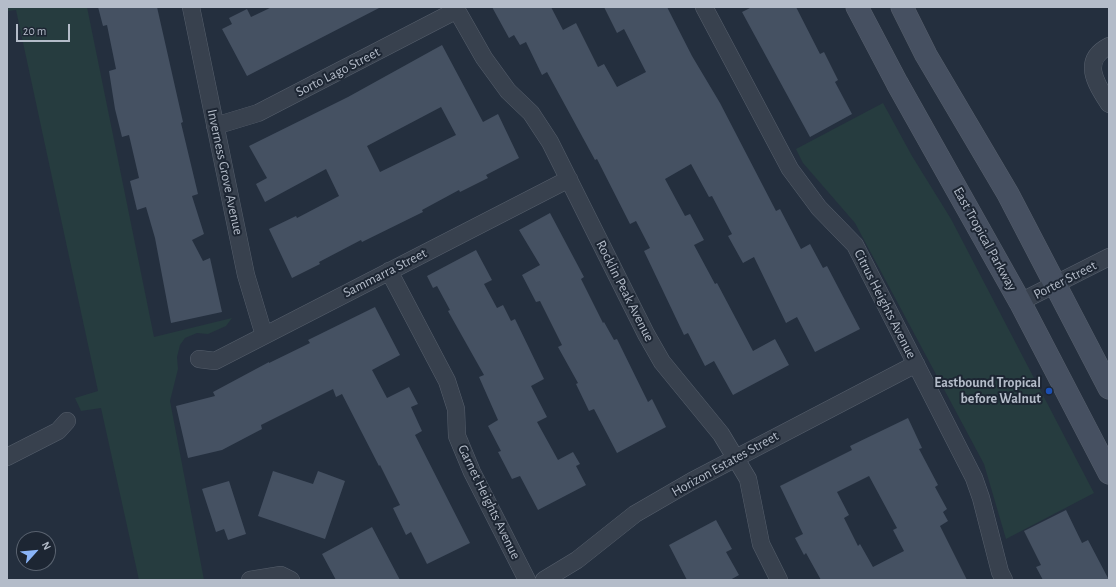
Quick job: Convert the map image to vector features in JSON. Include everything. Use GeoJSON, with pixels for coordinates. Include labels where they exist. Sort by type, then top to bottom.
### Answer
{"type":"FeatureCollection","features":[{"type":"Feature","properties":{"kind":"main road","name":"East Tropical Parkway"},"geometry":{"type":"LineString","coordinates":[[857,7],[896,83],[1020,302],[1109,473]]}},
{"type":"Feature","properties":{"kind":"main road"},"geometry":{"type":"LineString","coordinates":[[902,7],[926,55],[1008,194],[1109,388]]}},
{"type":"Feature","properties":{"kind":"street","name":"Inverness Grove Avenue"},"geometry":{"type":"LineString","coordinates":[[190,7],[246,275],[264,335]]}},
{"type":"Feature","properties":{"kind":"street","name":"Citrus Heights Avenue"},"geometry":{"type":"LineString","coordinates":[[704,7],[790,169],[819,208],[855,245],[974,478],[981,498],[1000,572],[1004,580]]}},
{"type":"Feature","properties":{"kind":"street","name":"Sorto Lago Street"},"geometry":{"type":"LineString","coordinates":[[215,126],[258,113],[456,9]]}},
{"type":"Feature","properties":{"kind":"street","name":"Rocklin Peak Avenue"},"geometry":{"type":"LineString","coordinates":[[456,9],[484,58],[508,91],[531,113],[550,142],[646,334],[662,362],[716,428],[748,479],[761,544],[779,580]]}},
{"type":"Feature","properties":{"kind":"street"},"geometry":{"type":"LineString","coordinates":[[1109,46],[1102,50],[1094,64],[1093,77],[1109,104]]}},
{"type":"Feature","properties":{"kind":"street","name":"Sammarra Street"},"geometry":{"type":"LineString","coordinates":[[200,359],[215,361],[569,179]]}},
{"type":"Feature","properties":{"kind":"street","name":"Porter Street"},"geometry":{"type":"LineString","coordinates":[[1020,302],[1109,257]]}},
{"type":"Feature","properties":{"kind":"street","name":"Garnet Heights Avenue"},"geometry":{"type":"LineString","coordinates":[[390,271],[447,381],[456,409],[458,436],[472,472],[526,580]]}},
{"type":"Feature","properties":{"kind":"street","name":"Horizon Estates Street"},"geometry":{"type":"LineString","coordinates":[[544,580],[577,560],[635,514],[735,458],[916,364]]}},
{"type":"Feature","properties":{"kind":"street"},"geometry":{"type":"LineString","coordinates":[[8,451],[58,431],[67,421]]}},
{"type":"Feature","properties":{"kind":"street"},"geometry":{"type":"LineString","coordinates":[[250,580],[286,578]]}},
{"type":"Feature","properties":{"kind":"green space"},"geometry":{"type":"Polygon","coordinates":[[[7,7],[87,7],[154,337],[232,318],[226,326],[208,334],[197,333],[185,338],[180,345],[177,357],[178,369],[170,401],[204,580],[139,580],[101,408],[81,411],[75,398],[98,391],[16,10],[7,11],[7,7]]]}},
{"type":"Feature","properties":{"kind":"green space"},"geometry":{"type":"Polygon","coordinates":[[[883,103],[912,156],[951,219],[1094,493],[1006,539],[984,464],[855,223],[803,163],[796,149],[883,103]]]}},
{"type":"Feature","properties":{"kind":"building"},"geometry":{"type":"Polygon","coordinates":[[[98,7],[157,7],[183,122],[181,123],[198,194],[192,196],[204,234],[192,240],[203,261],[210,258],[222,312],[171,323],[155,238],[146,207],[137,210],[130,181],[139,178],[129,135],[122,137],[115,109],[109,71],[116,69],[107,25],[103,26],[98,7]]]}},
{"type":"Feature","properties":{"kind":"building"},"geometry":{"type":"Polygon","coordinates":[[[272,7],[381,7],[247,76],[222,29],[232,24],[229,18],[247,9],[251,17],[272,7]]]}},
{"type":"Feature","properties":{"kind":"building"},"geometry":{"type":"Polygon","coordinates":[[[492,7],[551,7],[563,30],[576,23],[598,67],[604,64],[617,87],[646,72],[624,29],[617,33],[604,7],[667,7],[692,56],[720,103],[776,211],[780,209],[801,249],[810,244],[823,268],[827,266],[860,329],[815,352],[797,317],[786,323],[754,257],[743,263],[728,236],[732,234],[712,196],[709,197],[691,164],[665,179],[685,216],[690,214],[704,240],[694,245],[715,284],[717,283],[753,351],[775,339],[789,365],[733,395],[714,361],[705,366],[688,333],[684,335],[644,251],[650,248],[636,221],[630,224],[597,159],[595,160],[547,72],[542,75],[526,42],[520,45],[514,35],[509,38],[492,7]]]}},
{"type":"Feature","properties":{"kind":"building"},"geometry":{"type":"Polygon","coordinates":[[[752,7],[796,7],[820,54],[824,52],[838,80],[835,82],[852,114],[810,137],[742,12],[752,7]]]}},
{"type":"Feature","properties":{"kind":"building"},"geometry":{"type":"Polygon","coordinates":[[[442,45],[483,122],[498,114],[519,158],[486,175],[488,178],[460,192],[459,190],[422,210],[423,212],[362,242],[361,240],[319,262],[320,264],[292,278],[269,229],[296,216],[297,218],[339,196],[326,169],[265,202],[256,184],[267,178],[249,146],[348,97],[442,45]],[[441,107],[367,146],[380,172],[456,135],[441,107]]]}},
{"type":"Feature","properties":{"kind":"building"},"geometry":{"type":"Polygon","coordinates":[[[550,213],[584,277],[581,279],[603,323],[604,322],[614,340],[617,339],[648,402],[652,399],[666,427],[617,453],[594,409],[589,411],[576,384],[578,383],[558,347],[562,345],[540,301],[536,302],[522,275],[540,265],[519,230],[550,213]]]}},
{"type":"Feature","properties":{"kind":"building"},"geometry":{"type":"Polygon","coordinates":[[[476,250],[492,280],[484,284],[497,308],[503,305],[511,321],[515,319],[544,379],[531,386],[547,417],[537,422],[558,460],[573,452],[580,464],[576,466],[586,485],[538,510],[520,476],[512,479],[498,452],[501,451],[488,426],[498,420],[479,377],[484,375],[448,311],[450,310],[437,286],[433,288],[427,276],[476,250]]]}},
{"type":"Feature","properties":{"kind":"building"},"geometry":{"type":"Polygon","coordinates":[[[375,307],[400,355],[372,370],[387,398],[409,387],[418,404],[411,407],[422,431],[415,435],[470,543],[427,564],[411,532],[406,535],[393,508],[400,505],[342,394],[336,397],[333,389],[261,425],[262,429],[222,450],[188,458],[176,406],[215,396],[213,392],[269,362],[310,343],[308,340],[375,307]]]}},
{"type":"Feature","properties":{"kind":"building"},"geometry":{"type":"Polygon","coordinates":[[[908,418],[922,448],[919,449],[938,485],[935,487],[947,509],[943,512],[948,521],[940,526],[967,580],[821,580],[806,553],[804,555],[795,538],[803,534],[780,486],[852,450],[850,446],[908,418]],[[869,476],[837,492],[849,515],[844,518],[858,546],[860,544],[873,567],[904,551],[893,530],[897,528],[869,476]]]}},
{"type":"Feature","properties":{"kind":"building"},"geometry":{"type":"Polygon","coordinates":[[[273,471],[313,484],[318,471],[345,481],[325,539],[258,516],[273,471]]]}},
{"type":"Feature","properties":{"kind":"building"},"geometry":{"type":"Polygon","coordinates":[[[229,481],[246,534],[228,540],[224,529],[216,532],[202,489],[229,481]]]}},
{"type":"Feature","properties":{"kind":"building"},"geometry":{"type":"Polygon","coordinates":[[[1066,510],[1082,543],[1088,540],[1109,580],[1043,580],[1036,567],[1041,565],[1024,531],[1066,510]]]}},
{"type":"Feature","properties":{"kind":"building"},"geometry":{"type":"Polygon","coordinates":[[[716,520],[732,549],[726,552],[739,575],[730,580],[687,580],[669,545],[716,520]]]}},
{"type":"Feature","properties":{"kind":"building"},"geometry":{"type":"Polygon","coordinates":[[[372,527],[400,580],[336,580],[322,554],[372,527]]]}},
{"type":"Feature","properties":{"kind":"place","name":"Eastbound Tropical before Walnut"},"geometry":{"type":"Point","coordinates":[1049,391]}}]}
